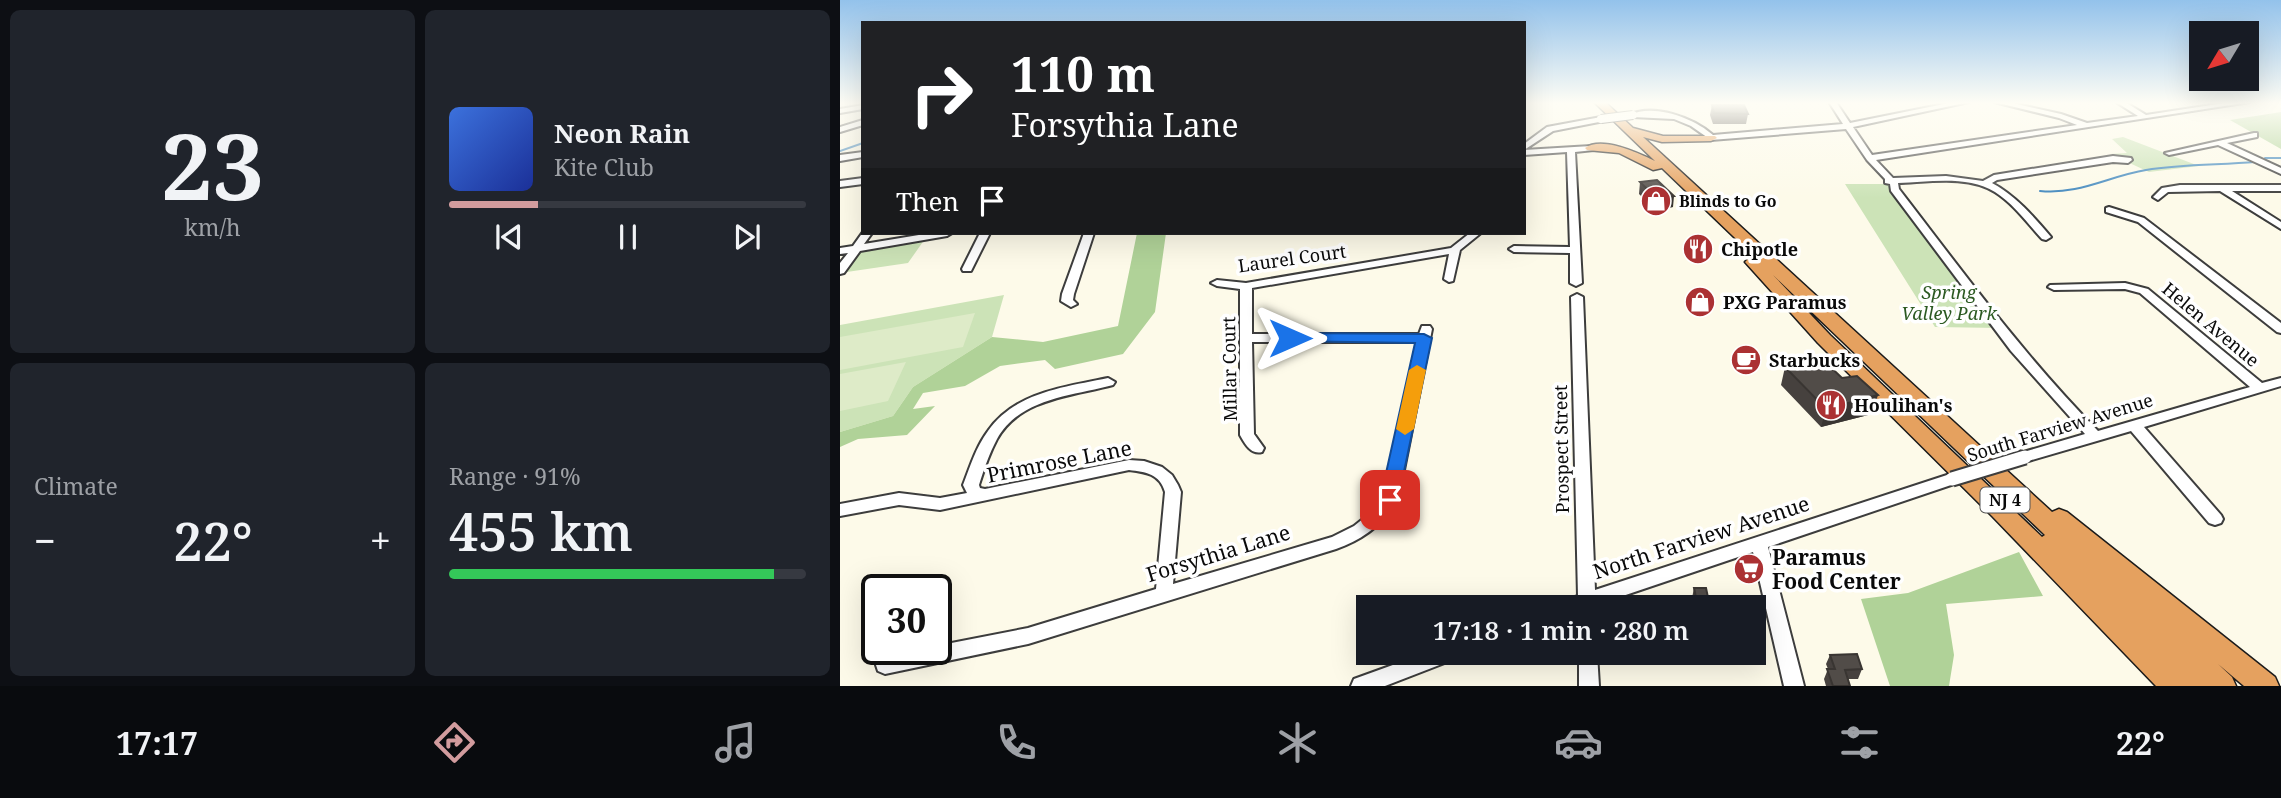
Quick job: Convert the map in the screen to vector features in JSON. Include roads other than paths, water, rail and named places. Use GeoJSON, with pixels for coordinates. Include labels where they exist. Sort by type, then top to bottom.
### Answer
{"type":"FeatureCollection","features":[{"type":"Feature","properties":{"kind":"highway"},"geometry":{"type":"LineString","coordinates":[[1591,148],[1614,141],[1619,134]]}},
{"type":"Feature","properties":{"kind":"highway","name":"NJ 4"},"geometry":{"type":"LineString","coordinates":[[1627,134],[1806,317],[1832,337],[2202,686]]}},
{"type":"Feature","properties":{"kind":"highway","name":"NJ 4"},"geometry":{"type":"LineString","coordinates":[[1628,134],[1680,176],[1952,433],[2007,474],[2124,582]]}},
{"type":"Feature","properties":{"kind":"highway"},"geometry":{"type":"LineString","coordinates":[[1640,134],[1658,139],[1711,138]]}},
{"type":"Feature","properties":{"kind":"highway"},"geometry":{"type":"LineString","coordinates":[[1681,138],[1692,134]]}},
{"type":"Feature","properties":{"kind":"highway"},"geometry":{"type":"LineString","coordinates":[[1680,176],[1665,159],[1667,147],[1711,138]]}},
{"type":"Feature","properties":{"kind":"highway"},"geometry":{"type":"LineString","coordinates":[[1591,148],[1621,150],[1657,167]]}},
{"type":"Feature","properties":{"kind":"highway"},"geometry":{"type":"LineString","coordinates":[[1806,317],[1826,341],[2175,686]]}},
{"type":"Feature","properties":{"kind":"highway"},"geometry":{"type":"LineString","coordinates":[[2124,582],[2222,686]]}},
{"type":"Feature","properties":{"kind":"highway"},"geometry":{"type":"LineString","coordinates":[[2124,582],[2236,686]]}},
{"type":"Feature","properties":{"kind":"highway"},"geometry":{"type":"LineString","coordinates":[[2124,582],[2265,686]]}},
{"type":"Feature","properties":{"kind":"highway"},"geometry":{"type":"LineString","coordinates":[[2124,582],[2281,686]]}},
{"type":"Feature","properties":{"kind":"highway"},"geometry":{"type":"LineString","coordinates":[[2092,603],[2158,686]]}},
{"type":"Feature","properties":{"kind":"street"},"geometry":{"type":"LineString","coordinates":[[1707,134],[1711,138],[1764,134]]}},
{"type":"Feature","properties":{"kind":"street"},"geometry":{"type":"LineString","coordinates":[[1728,134],[1744,136]]}},
{"type":"Feature","properties":{"kind":"street"},"geometry":{"type":"LineString","coordinates":[[1854,134],[1888,181],[1894,184],[1894,190],[2041,378],[2095,436]]}},
{"type":"Feature","properties":{"kind":"street"},"geometry":{"type":"LineString","coordinates":[[1870,158],[2033,134]]}},
{"type":"Feature","properties":{"kind":"street"},"geometry":{"type":"LineString","coordinates":[[1542,135],[1551,144],[1571,149]]}},
{"type":"Feature","properties":{"kind":"street"},"geometry":{"type":"LineString","coordinates":[[1526,149],[1542,135]]}},
{"type":"Feature","properties":{"kind":"street"},"geometry":{"type":"LineString","coordinates":[[1542,135],[1545,152]]}},
{"type":"Feature","properties":{"kind":"street"},"geometry":{"type":"LineString","coordinates":[[2169,153],[2255,135]]}},
{"type":"Feature","properties":{"kind":"street"},"geometry":{"type":"LineString","coordinates":[[2217,142],[2281,171]]}},
{"type":"Feature","properties":{"kind":"street"},"geometry":{"type":"LineString","coordinates":[[1526,151],[1591,148]]}},
{"type":"Feature","properties":{"kind":"street","name":"Prospect Street"},"geometry":{"type":"LineString","coordinates":[[1571,149],[1586,595]]}},
{"type":"Feature","properties":{"kind":"street"},"geometry":{"type":"LineString","coordinates":[[840,159],[861,154]]}},
{"type":"Feature","properties":{"kind":"street"},"geometry":{"type":"LineString","coordinates":[[1984,184],[1994,178],[2113,159],[2128,160]]}},
{"type":"Feature","properties":{"kind":"street"},"geometry":{"type":"LineString","coordinates":[[1888,181],[1962,180],[1984,184],[2001,192],[2046,237]]}},
{"type":"Feature","properties":{"kind":"street"},"geometry":{"type":"LineString","coordinates":[[840,184],[861,181]]}},
{"type":"Feature","properties":{"kind":"street"},"geometry":{"type":"LineString","coordinates":[[2158,197],[2160,193],[2173,188],[2281,188]]}},
{"type":"Feature","properties":{"kind":"street"},"geometry":{"type":"LineString","coordinates":[[2221,188],[2281,226]]}},
{"type":"Feature","properties":{"kind":"street"},"geometry":{"type":"LineString","coordinates":[[2109,210],[2141,220],[2281,329]]}},
{"type":"Feature","properties":{"kind":"street"},"geometry":{"type":"LineString","coordinates":[[840,271],[866,235]]}},
{"type":"Feature","properties":{"kind":"street"},"geometry":{"type":"LineString","coordinates":[[840,251],[935,235]]}},
{"type":"Feature","properties":{"kind":"street"},"geometry":{"type":"LineString","coordinates":[[967,269],[984,235]]}},
{"type":"Feature","properties":{"kind":"street"},"geometry":{"type":"LineString","coordinates":[[1071,304],[1067,301],[1068,294],[1088,235]]}},
{"type":"Feature","properties":{"kind":"street"},"geometry":{"type":"LineString","coordinates":[[1449,278],[1455,250],[1474,235]]}},
{"type":"Feature","properties":{"kind":"street"},"geometry":{"type":"LineString","coordinates":[[1514,249],[1576,250]]}},
{"type":"Feature","properties":{"kind":"street","name":"Laurel Court"},"geometry":{"type":"LineString","coordinates":[[1217,283],[1246,286],[1455,250]]}},
{"type":"Feature","properties":{"kind":"street","name":"Millar Court"},"geometry":{"type":"LineString","coordinates":[[1246,286],[1247,435],[1257,447]]}},
{"type":"Feature","properties":{"kind":"street","name":"Helen Avenue"},"geometry":{"type":"LineString","coordinates":[[2054,286],[2125,286],[2144,291],[2260,388]]}},
{"type":"Feature","properties":{"kind":"street","name":"Forsythia Lane"},"geometry":{"type":"LineString","coordinates":[[952,651],[1028,636],[1336,542],[1374,520],[1390,500],[1425,334],[1248,338]]}},
{"type":"Feature","properties":{"kind":"street"},"geometry":{"type":"LineString","coordinates":[[991,495],[975,493],[971,485],[997,424],[1016,409],[1040,398],[1108,382]]}},
{"type":"Feature","properties":{"kind":"street","name":"South Farview Avenue"},"geometry":{"type":"LineString","coordinates":[[1850,511],[2281,382]]}},
{"type":"Feature","properties":{"kind":"street"},"geometry":{"type":"LineString","coordinates":[[2134,425],[2216,519]]}},
{"type":"Feature","properties":{"kind":"street","name":"Primrose Lane"},"geometry":{"type":"LineString","coordinates":[[840,510],[899,499],[940,504],[1129,465],[1160,471],[1171,484],[1173,492],[1164,593]]}},
{"type":"Feature","properties":{"kind":"street","name":"North Farview Avenue"},"geometry":{"type":"LineString","coordinates":[[1611,595],[1850,511]]}},
{"type":"Feature","properties":{"kind":"street"},"geometry":{"type":"LineString","coordinates":[[1759,542],[1794,686]]}},
{"type":"Feature","properties":{"kind":"street"},"geometry":{"type":"LineString","coordinates":[[1361,686],[1416,665]]}},
{"type":"Feature","properties":{"kind":"street"},"geometry":{"type":"LineString","coordinates":[[1588,665],[1589,686]]}},
{"type":"Feature","properties":{"kind":"waterway"},"geometry":{"type":"LineString","coordinates":[[840,151],[861,144]]}},
{"type":"Feature","properties":{"kind":"waterway"},"geometry":{"type":"LineString","coordinates":[[2265,158],[2281,158]]}},
{"type":"Feature","properties":{"kind":"waterway"},"geometry":{"type":"LineString","coordinates":[[2040,191],[2068,190],[2159,168],[2255,162]]}},
{"type":"Feature","properties":{"kind":"place","name":"Blinds to Go"},"geometry":{"type":"Point","coordinates":[1656,201]}},
{"type":"Feature","properties":{"kind":"place","name":"Chipotle"},"geometry":{"type":"Point","coordinates":[1698,249]}},
{"type":"Feature","properties":{"kind":"place","name":"PXG Paramus"},"geometry":{"type":"Point","coordinates":[1700,302]}},
{"type":"Feature","properties":{"kind":"place","name":"Starbucks"},"geometry":{"type":"Point","coordinates":[1746,360]}},
{"type":"Feature","properties":{"kind":"place","name":"Houlihan's"},"geometry":{"type":"Point","coordinates":[1831,405]}},
{"type":"Feature","properties":{"kind":"place","name":"Paramus Food Center"},"geometry":{"type":"Point","coordinates":[1749,569]}},
{"type":"Feature","properties":{"kind":"park label","name":"Spring Valley Park"},"geometry":{"type":"Point","coordinates":[1949,302]}}]}
